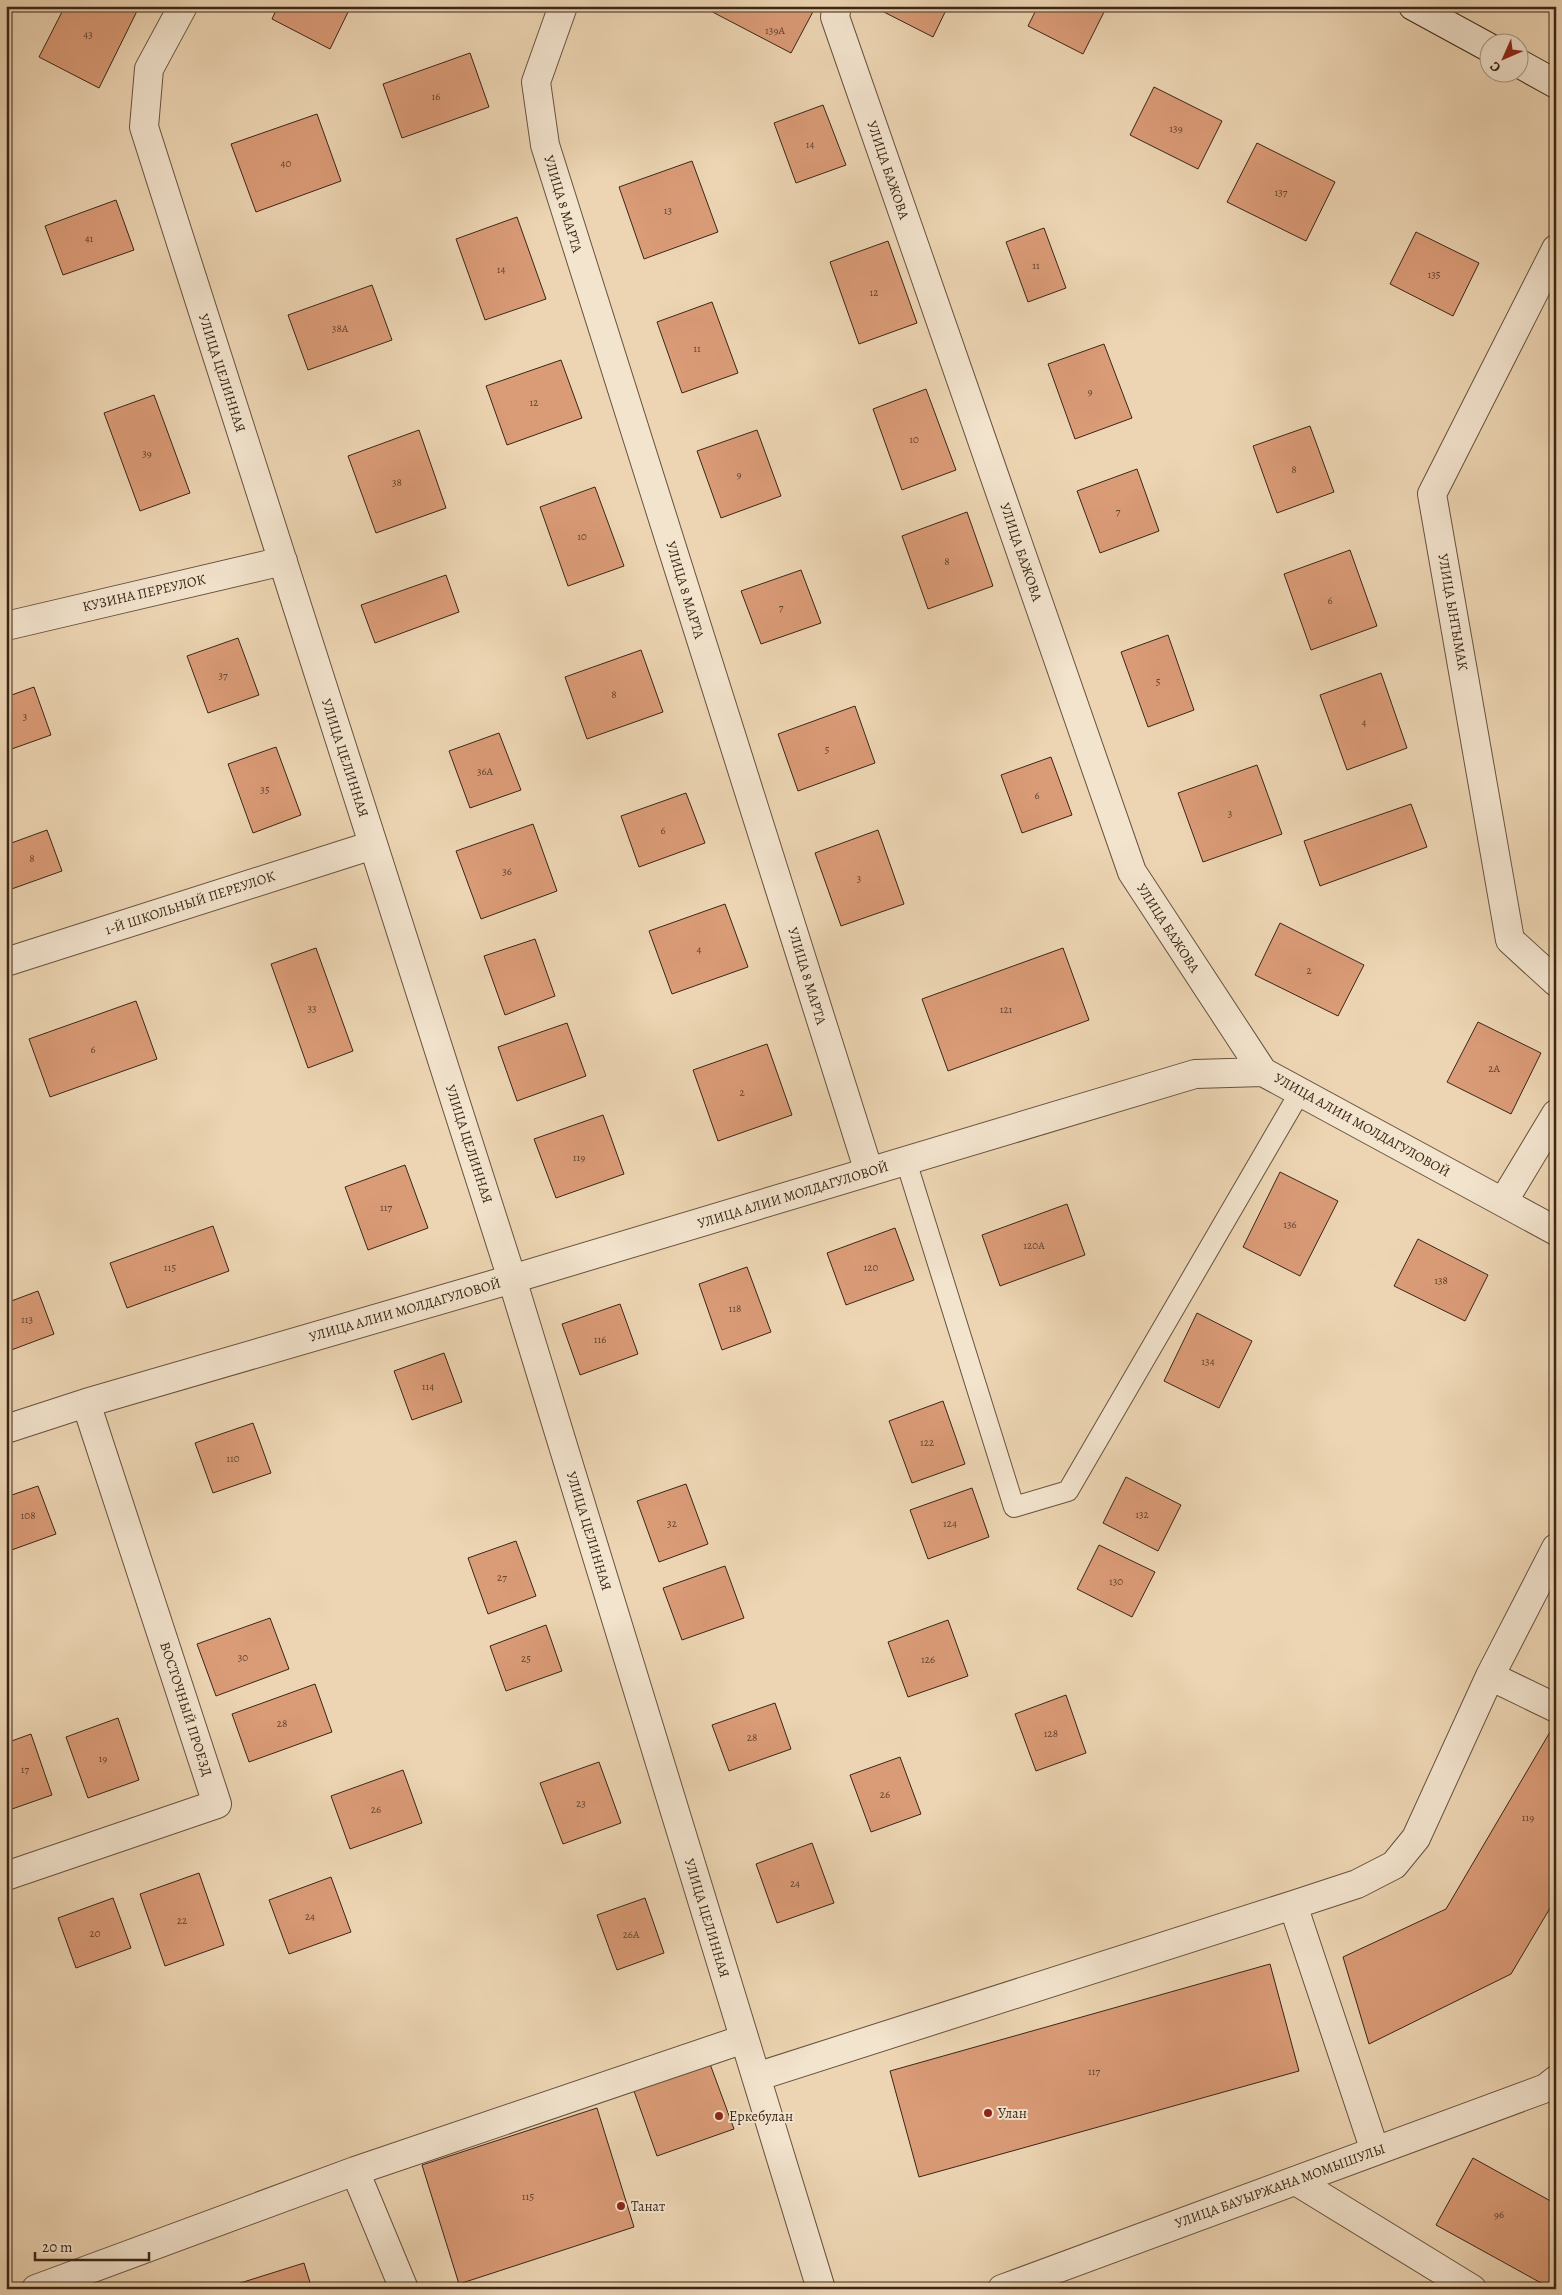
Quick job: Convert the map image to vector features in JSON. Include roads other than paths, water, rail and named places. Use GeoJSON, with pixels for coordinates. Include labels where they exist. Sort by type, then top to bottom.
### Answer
{"type":"FeatureCollection","features":[{"type":"Feature","properties":{"kind":"street","name":"УЛИЦА ЦЕЛИННАЯ"},"geometry":{"type":"LineString","coordinates":[[183,6],[149,69],[144,127],[512,1279],[821,2289]]}},
{"type":"Feature","properties":{"kind":"street","name":"УЛИЦА 8 МАРТА"},"geometry":{"type":"LineString","coordinates":[[562,6],[536,82],[545,145],[868,1172]]}},
{"type":"Feature","properties":{"kind":"street","name":"УЛИЦА БАЖОВА"},"geometry":{"type":"LineString","coordinates":[[837,6],[835,18],[1132,872],[1263,1072]]}},
{"type":"Feature","properties":{"kind":"street"},"geometry":{"type":"LineString","coordinates":[[1424,9],[1480,42]]}},
{"type":"Feature","properties":{"kind":"street"},"geometry":{"type":"LineString","coordinates":[[1530,70],[1556,84]]}},
{"type":"Feature","properties":{"kind":"street","name":"УЛИЦА ЫНТЫМАК"},"geometry":{"type":"LineString","coordinates":[[1556,249],[1432,494],[1510,940],[1556,982]]}},
{"type":"Feature","properties":{"kind":"street","name":"КУЗИНА ПЕРЕУЛОК"},"geometry":{"type":"LineString","coordinates":[[6,626],[283,561]]}},
{"type":"Feature","properties":{"kind":"street","name":"1-Й ШКОЛЬНЫЙ ПЕРЕУЛОК"},"geometry":{"type":"LineString","coordinates":[[6,962],[373,845]]}},
{"type":"Feature","properties":{"kind":"street","name":"УЛИЦА АЛИИ МОЛДАГУЛОВОЙ"},"geometry":{"type":"LineString","coordinates":[[6,1429],[86,1403],[512,1279],[1195,1074],[1263,1072],[1556,1231]]}},
{"type":"Feature","properties":{"kind":"street"},"geometry":{"type":"LineString","coordinates":[[1503,1202],[1556,1114]]}},
{"type":"Feature","properties":{"kind":"street","name":"ВОСТОЧНЫЙ ПРОЕЗД"},"geometry":{"type":"LineString","coordinates":[[6,1876],[217,1804],[86,1403]]}},
{"type":"Feature","properties":{"kind":"street"},"geometry":{"type":"LineString","coordinates":[[756,2077],[1292,1906],[1357,1884],[1394,1865],[1416,1838],[1490,1676],[1556,1548]]}},
{"type":"Feature","properties":{"kind":"street"},"geometry":{"type":"LineString","coordinates":[[1490,1676],[1556,1708]]}},
{"type":"Feature","properties":{"kind":"street"},"geometry":{"type":"LineString","coordinates":[[1292,1906],[1375,2151]]}},
{"type":"Feature","properties":{"kind":"street"},"geometry":{"type":"LineString","coordinates":[[36,2289],[355,2171],[744,2039]]}},
{"type":"Feature","properties":{"kind":"street","name":"УЛИЦА БАУЫРЖАНА МОМЫШУЛЫ"},"geometry":{"type":"LineString","coordinates":[[1002,2289],[1059,2279],[1296,2181],[1552,2087]]}},
{"type":"Feature","properties":{"kind":"street"},"geometry":{"type":"LineString","coordinates":[[355,2171],[404,2289]]}},
{"type":"Feature","properties":{"kind":"street"},"geometry":{"type":"LineString","coordinates":[[1296,2181],[1472,2289]]}},
{"type":"Feature","properties":{"kind":"lane"},"geometry":{"type":"LineString","coordinates":[[906,1161],[1014,1507],[1068,1491],[1300,1092]]}},
{"type":"Feature","properties":{"kind":"place","name":"Улан"},"geometry":{"type":"Point","coordinates":[988,2113]}},
{"type":"Feature","properties":{"kind":"place","name":"Еркебулан"},"geometry":{"type":"Point","coordinates":[719,2116]}},
{"type":"Feature","properties":{"kind":"place","name":"Танат"},"geometry":{"type":"Point","coordinates":[621,2206]}}]}
